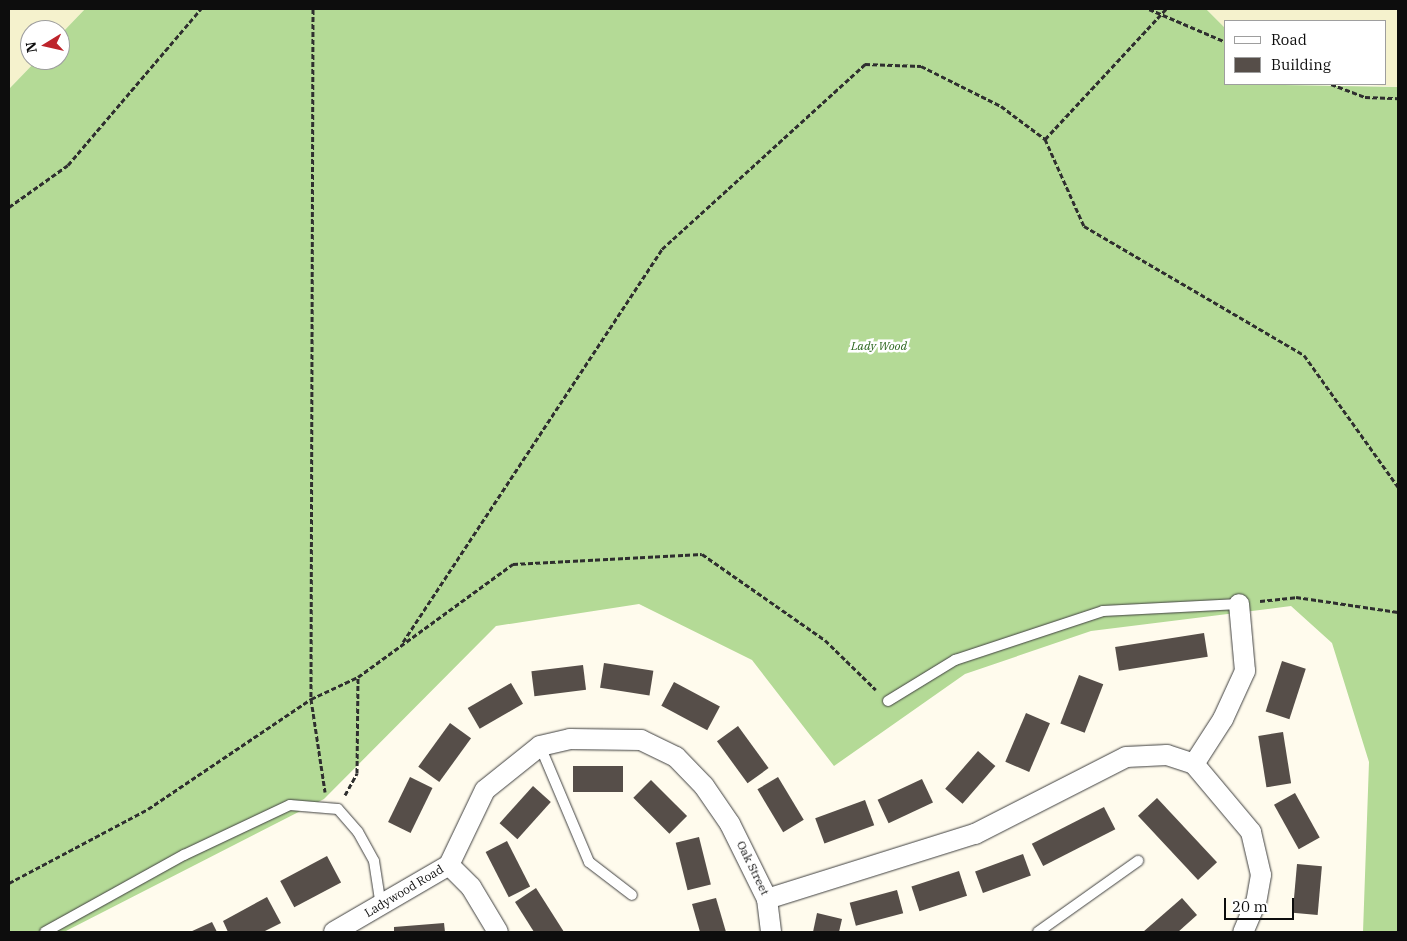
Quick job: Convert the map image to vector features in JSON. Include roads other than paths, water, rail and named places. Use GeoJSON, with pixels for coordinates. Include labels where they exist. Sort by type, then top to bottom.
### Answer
{"type":"FeatureCollection","features":[{"type":"Feature","properties":{"kind":"street"},"geometry":{"type":"LineString","coordinates":[[1240,604],[1245,671],[1223,719],[1194,764],[1251,832],[1259,852],[1261,875],[1256,902],[1243,932]]}},
{"type":"Feature","properties":{"kind":"street","name":"Oak Street"},"geometry":{"type":"LineString","coordinates":[[449,865],[485,790],[540,746],[570,739],[641,740],[676,757],[704,786],[730,824],[767,899],[976,834],[1126,757],[1167,755],[1194,764]]}},
{"type":"Feature","properties":{"kind":"street"},"geometry":{"type":"LineString","coordinates":[[449,865],[471,887],[498,932]]}},
{"type":"Feature","properties":{"kind":"street","name":"Ladywood Road"},"geometry":{"type":"LineString","coordinates":[[334,932],[382,906],[449,865]]}},
{"type":"Feature","properties":{"kind":"street"},"geometry":{"type":"LineString","coordinates":[[767,899],[771,932]]}},
{"type":"Feature","properties":{"kind":"lane"},"geometry":{"type":"LineString","coordinates":[[888,701],[955,660],[1104,611],[1240,604]]}},
{"type":"Feature","properties":{"kind":"lane"},"geometry":{"type":"LineString","coordinates":[[540,746],[589,862],[632,895]]}},
{"type":"Feature","properties":{"kind":"lane"},"geometry":{"type":"LineString","coordinates":[[45,932],[184,855],[290,805],[327,805],[338,809],[358,832],[374,861],[382,906]]}},
{"type":"Feature","properties":{"kind":"lane"},"geometry":{"type":"LineString","coordinates":[[1038,932],[1138,861]]}},
{"type":"Feature","properties":{"kind":"park label","name":"Lady Wood"},"geometry":{"type":"Point","coordinates":[879,346]}}]}
